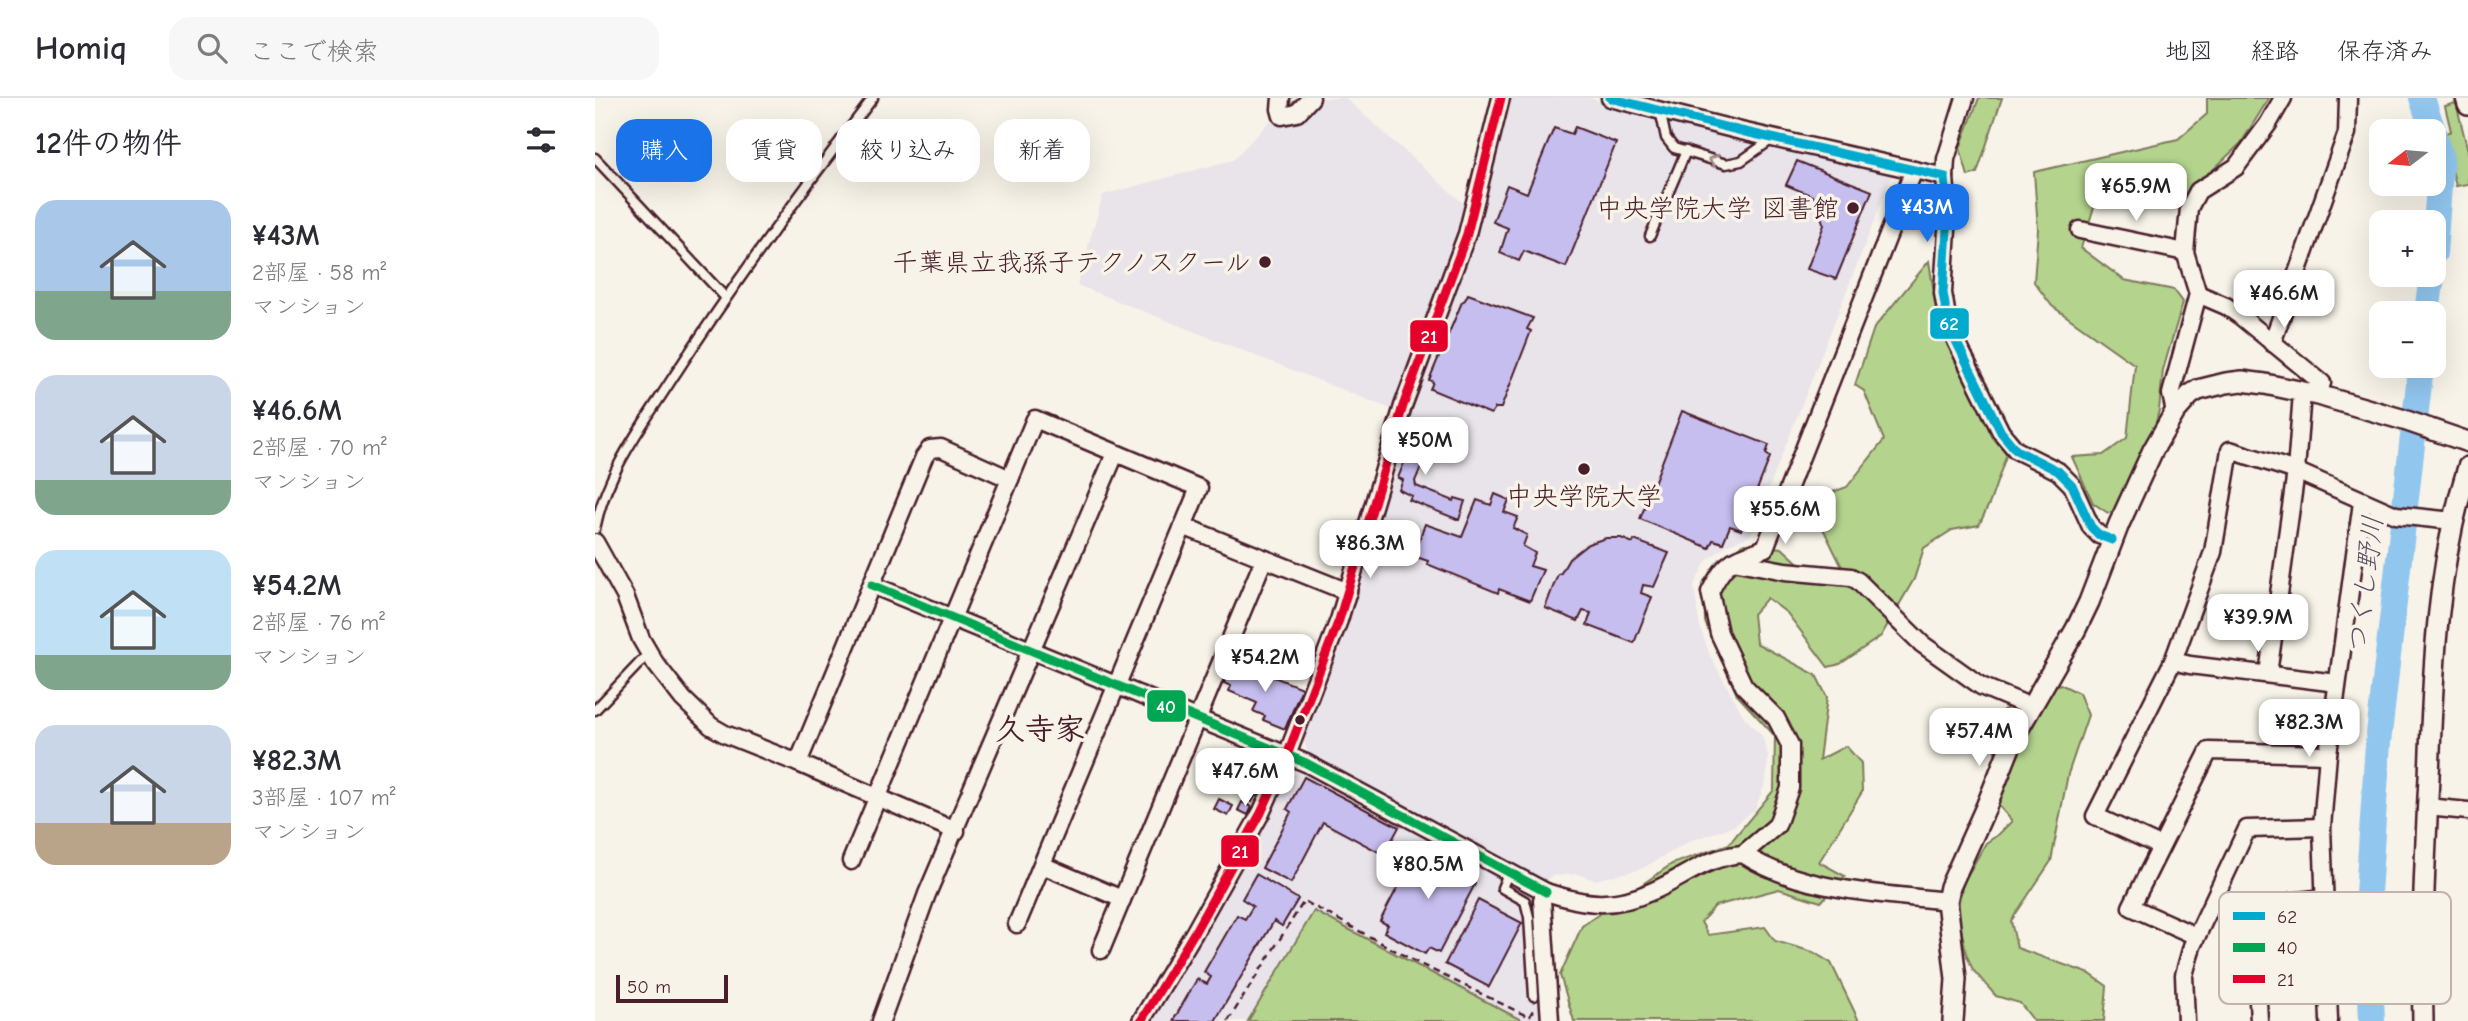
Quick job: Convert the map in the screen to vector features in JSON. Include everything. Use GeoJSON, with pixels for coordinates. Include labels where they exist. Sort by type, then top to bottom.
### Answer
{"type":"FeatureCollection","features":[{"type":"Feature","properties":{"kind":"street"},"geometry":{"type":"LineString","coordinates":[[1281,98],[1282,116],[1297,113],[1311,98]]}},
{"type":"Feature","properties":{"kind":"street"},"geometry":{"type":"LineString","coordinates":[[1141,1021],[1261,813],[1328,650],[1403,406],[1467,234],[1501,98]]}},
{"type":"Feature","properties":{"kind":"street"},"geometry":{"type":"LineString","coordinates":[[1610,98],[1945,177]]}},
{"type":"Feature","properties":{"kind":"street"},"geometry":{"type":"LineString","coordinates":[[1965,98],[1946,159],[1948,214],[1943,293],[1947,317],[2001,432],[2016,450],[2058,471],[2072,485],[2091,527],[2099,535],[2112,540]]}},
{"type":"Feature","properties":{"kind":"street"},"geometry":{"type":"LineString","coordinates":[[2175,412],[2171,394],[2198,294],[2185,252],[2189,208],[2198,191],[2236,167],[2268,124],[2283,98]]}},
{"type":"Feature","properties":{"kind":"street"},"geometry":{"type":"LineString","coordinates":[[2272,343],[2347,133],[2348,98]]}},
{"type":"Feature","properties":{"kind":"street"},"geometry":{"type":"LineString","coordinates":[[2466,98],[2468,105]]}},
{"type":"Feature","properties":{"kind":"street"},"geometry":{"type":"LineString","coordinates":[[872,585],[1306,763],[1546,892],[1587,904],[1614,903],[1652,891],[1715,859],[1743,854],[1777,825],[1790,788],[1790,746],[1781,726],[1744,686],[1714,618],[1710,592],[1720,571],[1733,561],[1765,548],[1914,170]]}},
{"type":"Feature","properties":{"kind":"street"},"geometry":{"type":"LineString","coordinates":[[2080,230],[2185,252]]}},
{"type":"Feature","properties":{"kind":"street"},"geometry":{"type":"LineString","coordinates":[[2198,294],[2226,306],[2322,383],[2310,394],[2296,471],[2268,674]]}},
{"type":"Feature","properties":{"kind":"street"},"geometry":{"type":"LineString","coordinates":[[1953,1021],[1956,979],[1947,901],[1950,887],[2007,754],[2031,706],[2077,629],[2112,540],[2153,450],[2175,412],[2190,395],[2198,390],[2226,383],[2242,382],[2310,394],[2401,419],[2468,442]]}},
{"type":"Feature","properties":{"kind":"street"},"geometry":{"type":"LineString","coordinates":[[851,861],[1035,419],[1199,488],[1017,924]]}},
{"type":"Feature","properties":{"kind":"street"},"geometry":{"type":"LineString","coordinates":[[798,763],[923,457],[930,449],[941,448],[1010,479]]}},
{"type":"Feature","properties":{"kind":"street"},"geometry":{"type":"LineString","coordinates":[[2160,846],[2095,816],[2173,661],[2213,552],[2230,450],[2296,471],[2396,515],[2453,521]]}},
{"type":"Feature","properties":{"kind":"street"},"geometry":{"type":"LineString","coordinates":[[881,1021],[924,903],[1115,454]]}},
{"type":"Feature","properties":{"kind":"street"},"geometry":{"type":"LineString","coordinates":[[2424,892],[2439,595],[2453,521],[2468,467]]}},
{"type":"Feature","properties":{"kind":"street"},"geometry":{"type":"LineString","coordinates":[[2324,892],[2322,828],[2328,754],[2362,502]]}},
{"type":"Feature","properties":{"kind":"street"},"geometry":{"type":"LineString","coordinates":[[1182,526],[1347,592]]}},
{"type":"Feature","properties":{"kind":"street"},"geometry":{"type":"LineString","coordinates":[[595,542],[625,596],[649,653],[683,699],[711,726],[956,831]]}},
{"type":"Feature","properties":{"kind":"street"},"geometry":{"type":"LineString","coordinates":[[1101,950],[1264,559]]}},
{"type":"Feature","properties":{"kind":"street"},"geometry":{"type":"LineString","coordinates":[[1733,561],[1785,571],[1851,577],[1923,644],[1981,685],[2031,706]]}},
{"type":"Feature","properties":{"kind":"street"},"geometry":{"type":"LineString","coordinates":[[2173,661],[2337,683]]}},
{"type":"Feature","properties":{"kind":"street"},"geometry":{"type":"LineString","coordinates":[[2196,936],[2131,907],[2209,751],[2328,754]]}},
{"type":"Feature","properties":{"kind":"street"},"geometry":{"type":"LineString","coordinates":[[2427,807],[2468,811]]}},
{"type":"Feature","properties":{"kind":"street"},"geometry":{"type":"LineString","coordinates":[[2186,1021],[2184,975],[2196,936],[2248,829],[2322,828]]}},
{"type":"Feature","properties":{"kind":"street"},"geometry":{"type":"LineString","coordinates":[[1743,854],[1757,863],[1808,882],[1947,901]]}},
{"type":"Feature","properties":{"kind":"street"},"geometry":{"type":"LineString","coordinates":[[1041,865],[1122,900]]}},
{"type":"Feature","properties":{"kind":"street"},"geometry":{"type":"LineString","coordinates":[[1546,892],[1542,900],[1550,1021]]}},
{"type":"Feature","properties":{"kind":"lane"},"geometry":{"type":"LineString","coordinates":[[595,529],[601,500],[639,431],[725,298],[805,186],[873,98]]}},
{"type":"Feature","properties":{"kind":"lane"},"geometry":{"type":"LineString","coordinates":[[1660,110],[1669,143],[1726,164],[1734,163],[1773,138]]}},
{"type":"Feature","properties":{"kind":"lane"},"geometry":{"type":"LineString","coordinates":[[1650,236],[1686,151]]}},
{"type":"Feature","properties":{"kind":"lane"},"geometry":{"type":"LineString","coordinates":[[595,158],[725,298]]}},
{"type":"Feature","properties":{"kind":"lane"},"geometry":{"type":"LineString","coordinates":[[595,710],[649,653]]}},
{"type":"Feature","properties":{"kind":"lane"},"geometry":{"type":"LineString","coordinates":[[1509,871],[1502,888],[1525,901],[1529,917],[1534,996]]}},
{"type":"Feature","properties":{"kind":"path"},"geometry":{"type":"LineString","coordinates":[[1229,1021],[1304,901],[1418,963],[1529,1017],[1534,1008],[1534,996]]}},
{"type":"Feature","properties":{"kind":"shaded area","name":"千葉県立我孫子テクノスクール"},"geometry":{"type":"Polygon","coordinates":[[[1320,98],[1345,98],[1464,204],[1454,239],[1391,409],[1077,285],[1103,195],[1233,160],[1274,117],[1279,121],[1291,122],[1301,117],[1320,98]]]}},
{"type":"Feature","properties":{"kind":"shaded area","name":"中央学院大学"},"geometry":{"type":"Polygon","coordinates":[[[1509,98],[1588,98],[1893,173],[1750,536],[1728,544],[1706,561],[1694,586],[1699,624],[1710,656],[1744,717],[1762,736],[1768,756],[1766,781],[1755,809],[1734,826],[1690,841],[1641,869],[1595,880],[1577,874],[1551,876],[1545,883],[1311,759],[1302,737],[1329,670],[1409,410],[1454,294],[1474,233],[1509,98]]]}},
{"type":"Feature","properties":{"kind":"shaded area"},"geometry":{"type":"Polygon","coordinates":[[[1304,770],[1534,892],[1542,1021],[1151,1021],[1243,863],[1288,776],[1304,770]]]}},
{"type":"Feature","properties":{"kind":"green space"},"geometry":{"type":"Polygon","coordinates":[[[1979,98],[2002,98],[1977,173],[1968,176],[1960,148],[1979,98]]]}},
{"type":"Feature","properties":{"kind":"green space"},"geometry":{"type":"Polygon","coordinates":[[[2207,98],[2269,98],[2241,143],[2175,206],[2097,198],[2081,248],[2124,280],[2174,290],[2183,302],[2163,370],[2159,410],[2152,438],[2118,510],[2108,513],[2093,503],[2072,457],[2103,455],[2127,438],[2135,365],[2052,306],[2034,282],[2038,229],[2034,172],[2178,139],[2207,114],[2207,98]]]}},
{"type":"Feature","properties":{"kind":"green space"},"geometry":{"type":"Polygon","coordinates":[[[2456,103],[2468,151],[2468,184],[2456,186],[2447,150],[2447,132],[2451,131],[2445,106],[2456,103]]]}},
{"type":"Feature","properties":{"kind":"green space"},"geometry":{"type":"Polygon","coordinates":[[[1929,261],[1933,287],[1961,372],[2007,453],[1979,525],[1952,530],[1924,548],[1914,579],[1881,636],[1840,664],[1828,667],[1787,613],[1767,598],[1753,614],[1756,643],[1816,675],[1827,697],[1819,760],[1846,746],[1861,763],[1862,792],[1819,862],[1845,876],[1821,902],[1779,889],[1715,906],[1701,922],[1708,935],[1765,927],[1775,941],[1813,952],[1831,963],[1859,1021],[1574,1021],[1560,975],[1582,926],[1672,864],[1729,844],[1774,790],[1775,736],[1737,695],[1705,622],[1704,581],[1743,544],[1782,548],[1820,583],[1842,567],[1812,506],[1833,492],[1847,487],[1884,440],[1864,391],[1855,385],[1874,328],[1929,261]]]}},
{"type":"Feature","properties":{"kind":"green space"},"geometry":{"type":"Polygon","coordinates":[[[2060,684],[2079,693],[2088,715],[2068,774],[2051,861],[2011,921],[2017,948],[2090,974],[2107,986],[2104,1021],[2034,1021],[2020,1003],[1996,996],[1973,970],[1967,956],[1957,911],[1963,883],[1986,843],[2012,821],[1998,805],[2005,773],[1991,742],[2003,710],[2060,684]]]}},
{"type":"Feature","properties":{"kind":"green space"},"geometry":{"type":"Polygon","coordinates":[[[1314,911],[1523,1021],[1248,1021],[1314,911]]]}},
{"type":"Feature","properties":{"kind":"building"},"geometry":{"type":"Polygon","coordinates":[[[1575,127],[1616,143],[1566,267],[1524,251],[1519,261],[1500,253],[1508,228],[1493,222],[1507,185],[1527,193],[1554,128],[1572,134],[1575,127]]]}},
{"type":"Feature","properties":{"kind":"building"},"geometry":{"type":"Polygon","coordinates":[[[1797,161],[1872,191],[1836,279],[1807,269],[1824,225],[1813,196],[1786,185],[1797,161]]]}},
{"type":"Feature","properties":{"kind":"building"},"geometry":{"type":"Polygon","coordinates":[[[1468,294],[1533,318],[1527,329],[1531,331],[1501,408],[1495,408],[1491,414],[1430,389],[1433,382],[1429,380],[1462,302],[1468,294]]]}},
{"type":"Feature","properties":{"kind":"building"},"geometry":{"type":"Polygon","coordinates":[[[1682,411],[1769,445],[1766,454],[1770,457],[1741,530],[1730,526],[1723,543],[1713,540],[1709,548],[1640,519],[1682,411]]]}},
{"type":"Feature","properties":{"kind":"building"},"geometry":{"type":"Polygon","coordinates":[[[1419,425],[1437,430],[1415,481],[1416,486],[1454,501],[1455,498],[1465,501],[1459,520],[1409,500],[1412,496],[1399,490],[1403,480],[1398,478],[1419,425]]]}},
{"type":"Feature","properties":{"kind":"building"},"geometry":{"type":"Polygon","coordinates":[[[1495,494],[1509,500],[1504,512],[1518,517],[1513,528],[1527,535],[1523,546],[1535,553],[1530,566],[1543,570],[1530,601],[1499,589],[1498,593],[1413,556],[1425,524],[1462,537],[1477,500],[1491,505],[1495,494]]]}},
{"type":"Feature","properties":{"kind":"building"},"geometry":{"type":"Polygon","coordinates":[[[1606,538],[1621,538],[1633,543],[1634,540],[1669,553],[1654,587],[1643,585],[1641,593],[1652,597],[1634,643],[1587,625],[1591,613],[1583,611],[1578,621],[1545,608],[1558,574],[1569,559],[1588,544],[1606,538]]]}},
{"type":"Feature","properties":{"kind":"building"},"geometry":{"type":"Polygon","coordinates":[[[1241,664],[1302,688],[1285,729],[1263,720],[1265,716],[1253,711],[1257,703],[1229,691],[1231,686],[1224,683],[1228,672],[1236,675],[1241,664]]]}},
{"type":"Feature","properties":{"kind":"building"},"geometry":{"type":"Polygon","coordinates":[[[1252,765],[1267,773],[1252,802],[1237,793],[1252,765]]]}},
{"type":"Feature","properties":{"kind":"building"},"geometry":{"type":"Polygon","coordinates":[[[1304,777],[1399,827],[1384,855],[1323,822],[1291,883],[1262,868],[1291,812],[1287,809],[1304,777]]]}},
{"type":"Feature","properties":{"kind":"building"},"geometry":{"type":"Polygon","coordinates":[[[1219,799],[1233,806],[1228,816],[1214,809],[1219,799]]]}},
{"type":"Feature","properties":{"kind":"building"},"geometry":{"type":"Polygon","coordinates":[[[1242,802],[1252,807],[1248,815],[1238,810],[1242,802]]]}},
{"type":"Feature","properties":{"kind":"building"},"geometry":{"type":"Polygon","coordinates":[[[1432,847],[1473,868],[1467,880],[1475,884],[1439,953],[1429,948],[1425,954],[1384,932],[1388,925],[1380,921],[1416,852],[1426,857],[1432,847]]]}},
{"type":"Feature","properties":{"kind":"building"},"geometry":{"type":"Polygon","coordinates":[[[1256,874],[1298,899],[1282,926],[1274,921],[1215,1021],[1173,1021],[1197,979],[1207,984],[1211,977],[1204,972],[1237,915],[1245,919],[1253,906],[1242,899],[1256,874]]]}},
{"type":"Feature","properties":{"kind":"building"},"geometry":{"type":"Polygon","coordinates":[[[1478,900],[1522,923],[1489,987],[1445,964],[1478,900]]]}},
{"type":"Feature","properties":{"kind":"waterway","name":"つくし野川"},"geometry":{"type":"LineString","coordinates":[[2422,98],[2429,119]]}},
{"type":"Feature","properties":{"kind":"waterway","name":"つくし野川"},"geometry":{"type":"LineString","coordinates":[[2437,210],[2438,196]]}},
{"type":"Feature","properties":{"kind":"waterway","name":"つくし野川"},"geometry":{"type":"LineString","coordinates":[[2429,301],[2430,287]]}},
{"type":"Feature","properties":{"kind":"waterway","name":"つくし野川"},"geometry":{"type":"LineString","coordinates":[[2368,892],[2378,743],[2420,378]]}},
{"type":"Feature","properties":{"kind":"waterway","name":"つくし野川"},"geometry":{"type":"LineString","coordinates":[[2371,1004],[2372,1021]]}},
{"type":"Feature","properties":{"kind":"transit line","name":"21"},"geometry":{"type":"LineString","coordinates":[[1141,1021],[1261,813],[1287,755],[1339,620],[1403,406],[1467,234],[1501,98]]}},
{"type":"Feature","properties":{"kind":"transit line","name":"62"},"geometry":{"type":"LineString","coordinates":[[1610,98],[1945,177],[1948,214],[1943,293],[1947,317],[1956,341],[2001,432],[2016,450],[2058,471],[2072,485],[2091,527],[2099,535],[2112,540]]}},
{"type":"Feature","properties":{"kind":"transit line","name":"40"},"geometry":{"type":"LineString","coordinates":[[872,585],[1306,763],[1546,892]]}},
{"type":"Feature","properties":{"kind":"place","name":"中央学院大学 図書館"},"geometry":{"type":"Point","coordinates":[1853,208]}},
{"type":"Feature","properties":{"kind":"place","name":"千葉県立我孫子テクノスクール"},"geometry":{"type":"Point","coordinates":[1265,262]}},
{"type":"Feature","properties":{"kind":"place","name":"中央学院大学"},"geometry":{"type":"Point","coordinates":[1584,469]}},
{"type":"Feature","properties":{"kind":"district","name":"久寺家"},"geometry":{"type":"Point","coordinates":[1040,729]}}]}
